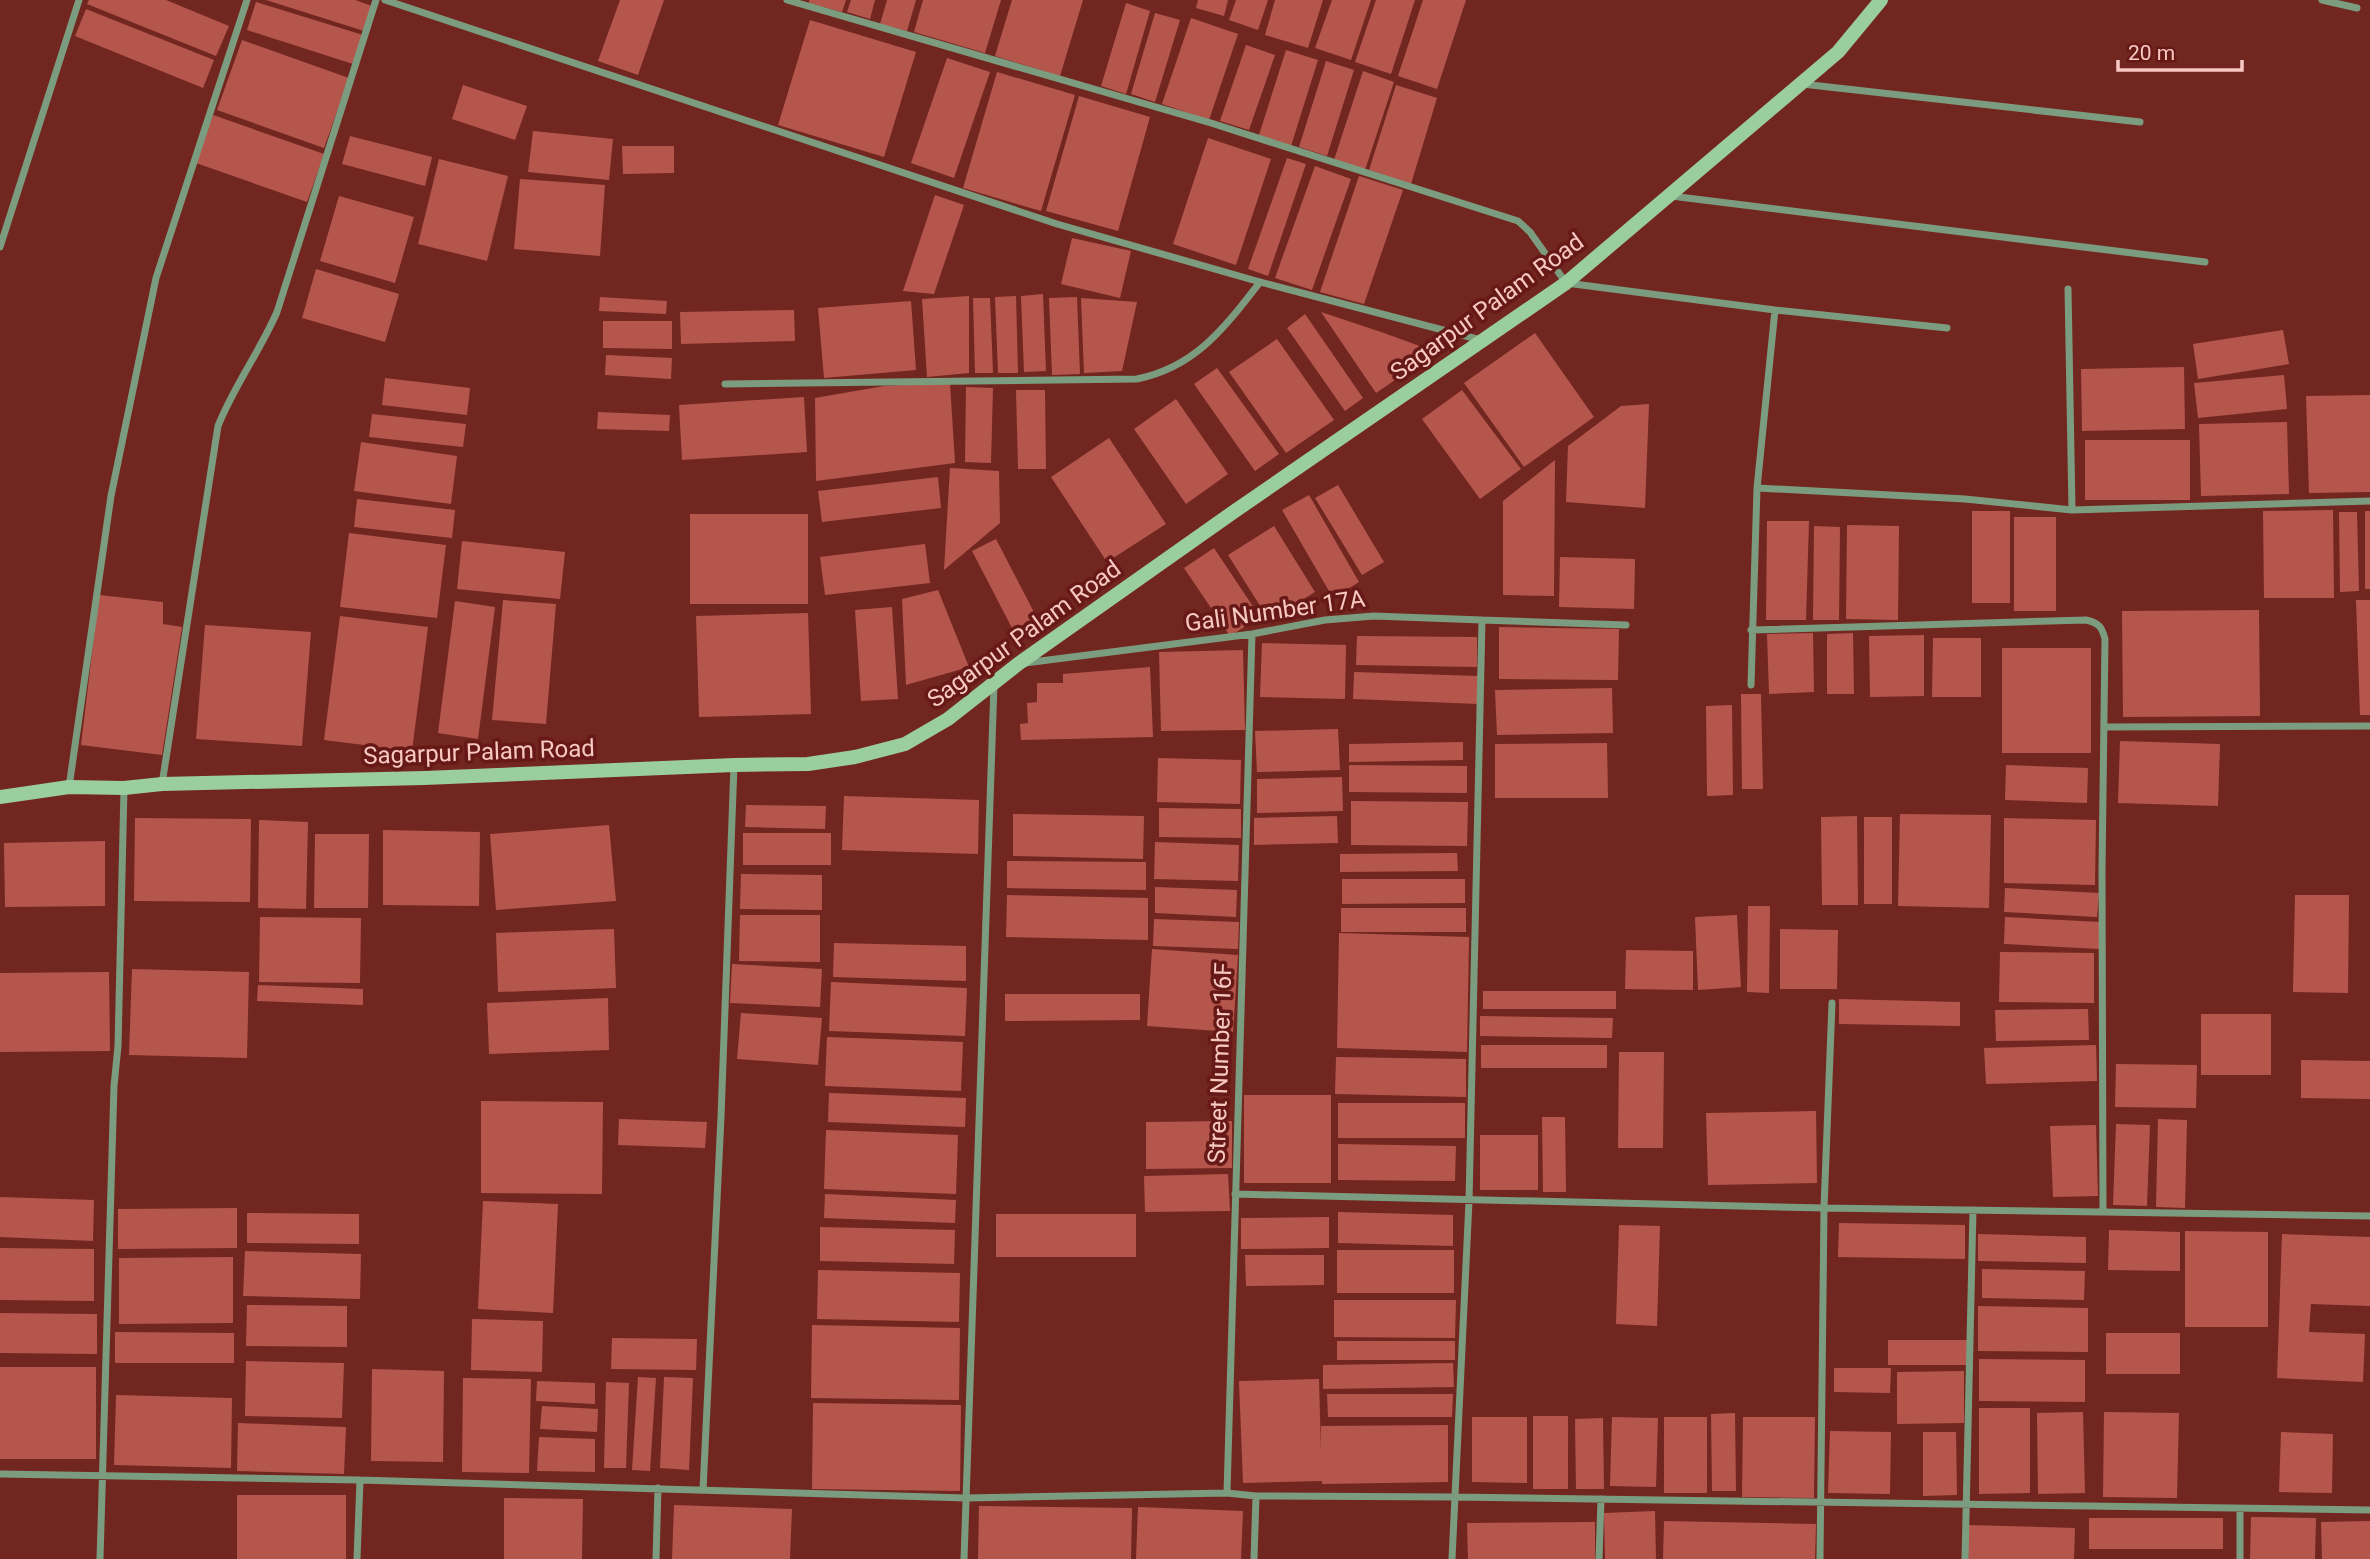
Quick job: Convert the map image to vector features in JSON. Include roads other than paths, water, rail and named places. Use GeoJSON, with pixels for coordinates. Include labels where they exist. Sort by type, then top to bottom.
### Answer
{"type":"FeatureCollection","features":[{"type":"Feature","properties":{"kind":"street"},"geometry":{"type":"LineString","coordinates":[[0,247],[79,0]]}},
{"type":"Feature","properties":{"kind":"street"},"geometry":{"type":"LineString","coordinates":[[69,787],[111,496],[156,278],[247,0]]}},
{"type":"Feature","properties":{"kind":"street"},"geometry":{"type":"LineString","coordinates":[[162,784],[218,426],[265,340],[284,294],[376,0]]}},
{"type":"Feature","properties":{"kind":"street"},"geometry":{"type":"LineString","coordinates":[[385,0],[1057,224],[1260,282],[1484,341]]}},
{"type":"Feature","properties":{"kind":"street"},"geometry":{"type":"LineString","coordinates":[[787,0],[1211,123],[1518,221],[1530,232],[1566,283],[1775,310],[1947,328]]}},
{"type":"Feature","properties":{"kind":"street","name":"Sagarpur Palam Road"},"geometry":{"type":"LineString","coordinates":[[0,797],[69,787],[124,788],[162,784],[424,778],[808,764],[855,757],[905,744],[948,719],[1018,664],[1231,513],[1566,283],[1838,52],[1881,0]]}},
{"type":"Feature","properties":{"kind":"street"},"geometry":{"type":"LineString","coordinates":[[2322,0],[2357,8]]}},
{"type":"Feature","properties":{"kind":"street"},"geometry":{"type":"LineString","coordinates":[[1798,84],[2140,122]]}},
{"type":"Feature","properties":{"kind":"street"},"geometry":{"type":"LineString","coordinates":[[1667,195],[2206,262]]}},
{"type":"Feature","properties":{"kind":"street"},"geometry":{"type":"LineString","coordinates":[[725,384],[1137,379],[1161,374],[1189,358],[1224,328],[1260,282]]}},
{"type":"Feature","properties":{"kind":"street"},"geometry":{"type":"LineString","coordinates":[[2068,289],[2072,510]]}},
{"type":"Feature","properties":{"kind":"street"},"geometry":{"type":"LineString","coordinates":[[1752,685],[1757,488],[1775,310]]}},
{"type":"Feature","properties":{"kind":"street"},"geometry":{"type":"LineString","coordinates":[[1757,488],[1965,499],[2072,510],[2370,501]]}},
{"type":"Feature","properties":{"kind":"street","name":"Gali Number 17A"},"geometry":{"type":"LineString","coordinates":[[1018,664],[1252,634],[1325,620],[1374,616],[1626,625]]}},
{"type":"Feature","properties":{"kind":"street"},"geometry":{"type":"LineString","coordinates":[[1452,1559],[1469,1200],[1482,620]]}},
{"type":"Feature","properties":{"kind":"street"},"geometry":{"type":"LineString","coordinates":[[1752,630],[2086,620],[2097,622],[2103,629],[2104,1212]]}},
{"type":"Feature","properties":{"kind":"street","name":"Street Number 16F"},"geometry":{"type":"LineString","coordinates":[[1227,1493],[1252,634]]}},
{"type":"Feature","properties":{"kind":"street"},"geometry":{"type":"LineString","coordinates":[[964,1559],[994,682]]}},
{"type":"Feature","properties":{"kind":"street"},"geometry":{"type":"LineString","coordinates":[[2105,727],[2370,726]]}},
{"type":"Feature","properties":{"kind":"street"},"geometry":{"type":"LineString","coordinates":[[703,1490],[734,765]]}},
{"type":"Feature","properties":{"kind":"street"},"geometry":{"type":"LineString","coordinates":[[100,1559],[124,788]]}},
{"type":"Feature","properties":{"kind":"street"},"geometry":{"type":"LineString","coordinates":[[1821,1559],[1824,1208],[1832,1003]]}},
{"type":"Feature","properties":{"kind":"street"},"geometry":{"type":"LineString","coordinates":[[1235,1194],[1824,1208],[2370,1216]]}},
{"type":"Feature","properties":{"kind":"street"},"geometry":{"type":"LineString","coordinates":[[1965,1559],[1973,1210]]}},
{"type":"Feature","properties":{"kind":"street"},"geometry":{"type":"LineString","coordinates":[[0,1474],[360,1479],[966,1497],[1227,1493],[1256,1496],[2370,1510]]}},
{"type":"Feature","properties":{"kind":"street"},"geometry":{"type":"LineString","coordinates":[[357,1559],[360,1479]]}},
{"type":"Feature","properties":{"kind":"street"},"geometry":{"type":"LineString","coordinates":[[656,1559],[658,1488]]}},
{"type":"Feature","properties":{"kind":"street"},"geometry":{"type":"LineString","coordinates":[[1254,1559],[1256,1496]]}},
{"type":"Feature","properties":{"kind":"street"},"geometry":{"type":"LineString","coordinates":[[1599,1559],[1601,1499]]}},
{"type":"Feature","properties":{"kind":"street"},"geometry":{"type":"LineString","coordinates":[[2240,1509],[2240,1559]]}}]}
